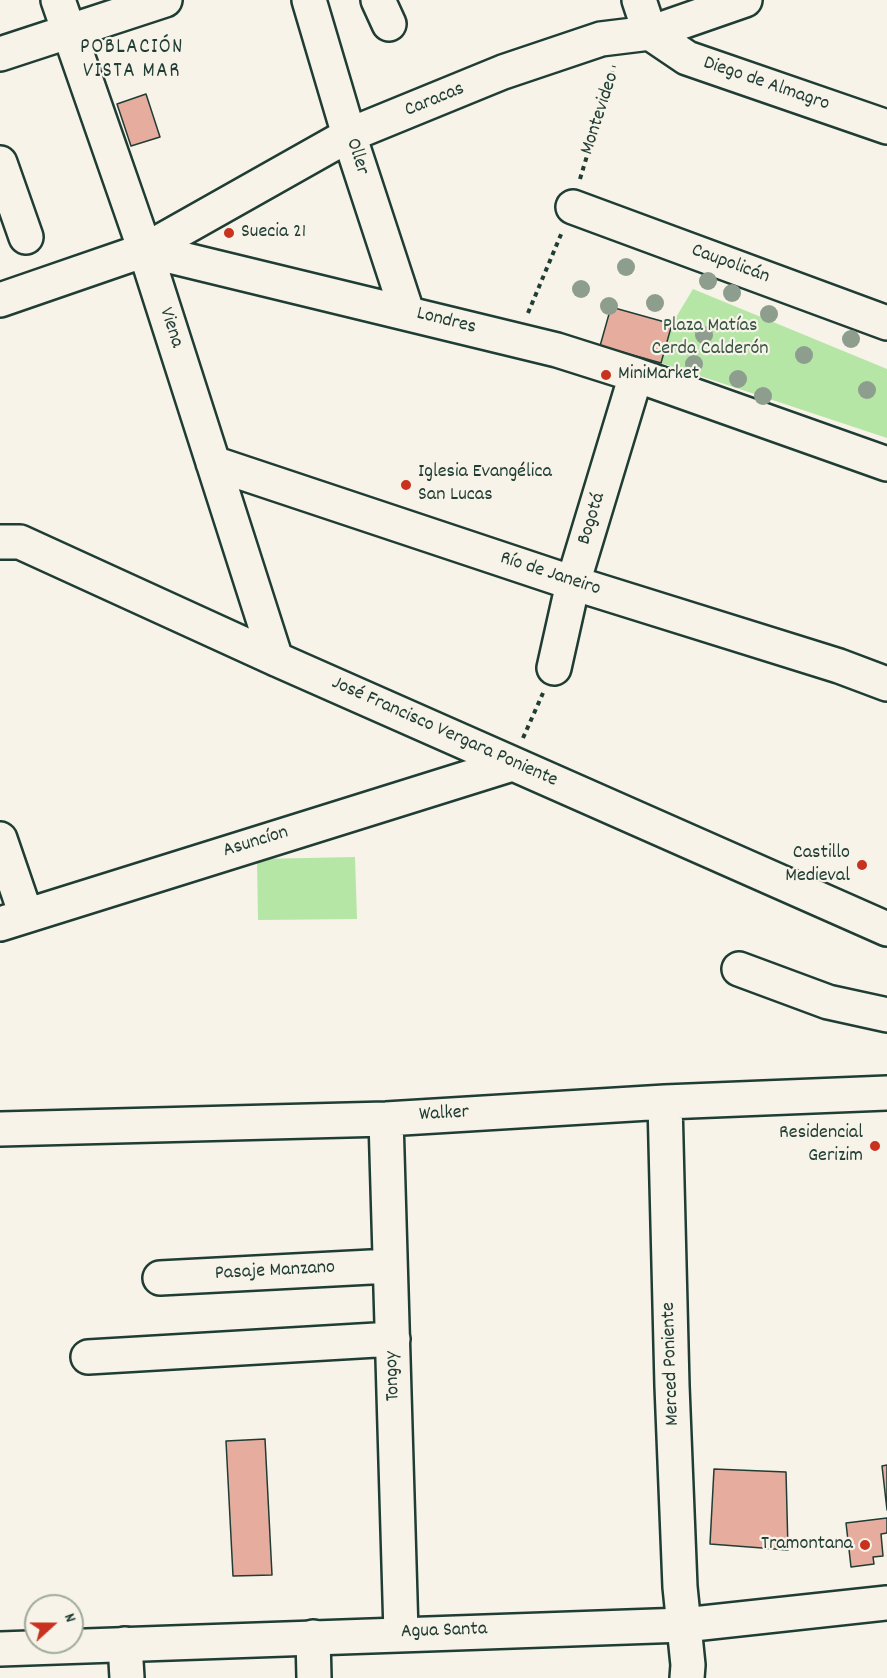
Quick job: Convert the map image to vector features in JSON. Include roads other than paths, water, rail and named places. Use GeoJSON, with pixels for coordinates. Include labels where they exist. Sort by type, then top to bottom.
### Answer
{"type":"FeatureCollection","features":[{"type":"Feature","properties":{"kind":"street","name":"Viena"},"geometry":{"type":"LineString","coordinates":[[58,0],[145,250],[276,659]]}},
{"type":"Feature","properties":{"kind":"street"},"geometry":{"type":"LineString","coordinates":[[0,54],[165,0]]}},
{"type":"Feature","properties":{"kind":"street","name":"Oller"},"geometry":{"type":"LineString","coordinates":[[309,0],[349,135],[407,312]]}},
{"type":"Feature","properties":{"kind":"street"},"geometry":{"type":"LineString","coordinates":[[639,0],[650,33]]}},
{"type":"Feature","properties":{"kind":"street","name":"Caracas"},"geometry":{"type":"LineString","coordinates":[[145,250],[349,135],[503,72],[601,39],[650,33],[745,0]]}},
{"type":"Feature","properties":{"kind":"street","name":"Diego de Almagro"},"geometry":{"type":"LineString","coordinates":[[650,33],[687,58],[887,127]]}},
{"type":"Feature","properties":{"kind":"street"},"geometry":{"type":"LineString","coordinates":[[0,163],[26,237]]}},
{"type":"Feature","properties":{"kind":"street","name":"Caupolicán"},"geometry":{"type":"LineString","coordinates":[[573,207],[887,323]]}},
{"type":"Feature","properties":{"kind":"street"},"geometry":{"type":"LineString","coordinates":[[0,300],[145,250]]}},
{"type":"Feature","properties":{"kind":"street","name":"Londres"},"geometry":{"type":"LineString","coordinates":[[145,250],[557,350],[636,375],[887,464]]}},
{"type":"Feature","properties":{"kind":"street","name":"Bogotá"},"geometry":{"type":"LineString","coordinates":[[554,668],[573,584],[636,375]]}},
{"type":"Feature","properties":{"kind":"street","name":"Río de Janeiro"},"geometry":{"type":"LineString","coordinates":[[213,463],[573,584],[839,666],[887,684]]}},
{"type":"Feature","properties":{"kind":"street","name":"José Francisco Vergara Poniente"},"geometry":{"type":"LineString","coordinates":[[0,542],[20,542],[276,659],[887,928]]}},
{"type":"Feature","properties":{"kind":"street","name":"Asuncíon"},"geometry":{"type":"LineString","coordinates":[[13,920],[512,764]]}},
{"type":"Feature","properties":{"kind":"street"},"geometry":{"type":"LineString","coordinates":[[0,839],[13,920]]}},
{"type":"Feature","properties":{"kind":"street"},"geometry":{"type":"LineString","coordinates":[[739,969],[828,1002],[887,1015]]}},
{"type":"Feature","properties":{"kind":"street","name":"Walker"},"geometry":{"type":"LineString","coordinates":[[0,1129],[386,1119],[665,1102],[887,1093]]}},
{"type":"Feature","properties":{"kind":"street","name":"Merced Poniente"},"geometry":{"type":"LineString","coordinates":[[665,1102],[672,1386],[680,1587],[688,1665],[687,1678]]}},
{"type":"Feature","properties":{"kind":"street","name":"Tongoy"},"geometry":{"type":"LineString","coordinates":[[386,1119],[401,1633]]}},
{"type":"Feature","properties":{"kind":"street","name":"Pasaje Manzano"},"geometry":{"type":"LineString","coordinates":[[160,1278],[390,1266]]}},
{"type":"Feature","properties":{"kind":"street"},"geometry":{"type":"LineString","coordinates":[[88,1357],[393,1339]]}},
{"type":"Feature","properties":{"kind":"street","name":"Agua Santa"},"geometry":{"type":"LineString","coordinates":[[0,1649],[401,1633],[684,1625],[887,1603]]}},
{"type":"Feature","properties":{"kind":"street"},"geometry":{"type":"LineString","coordinates":[[313,1637],[314,1678]]}},
{"type":"Feature","properties":{"kind":"street"},"geometry":{"type":"LineString","coordinates":[[125,1644],[127,1678]]}},
{"type":"Feature","properties":{"kind":"place","name":"Suecia 21"},"geometry":{"type":"Point","coordinates":[229,233]}},
{"type":"Feature","properties":{"kind":"place","name":"MiniMarket"},"geometry":{"type":"Point","coordinates":[606,375]}},
{"type":"Feature","properties":{"kind":"place","name":"Iglesia Evangélica San Lucas"},"geometry":{"type":"Point","coordinates":[406,485]}},
{"type":"Feature","properties":{"kind":"place","name":"Castillo Medieval"},"geometry":{"type":"Point","coordinates":[862,865]}},
{"type":"Feature","properties":{"kind":"place","name":"Residencial Gerizim"},"geometry":{"type":"Point","coordinates":[875,1146]}},
{"type":"Feature","properties":{"kind":"place","name":"Tramontana"},"geometry":{"type":"Point","coordinates":[865,1545]}},
{"type":"Feature","properties":{"kind":"district","name":"POBLACIÓN VISTA MAR"},"geometry":{"type":"Point","coordinates":[132,61]}},
{"type":"Feature","properties":{"kind":"park label","name":"Plaza Matías Cerda Calderón"},"geometry":{"type":"Point","coordinates":[710,338]}}]}
